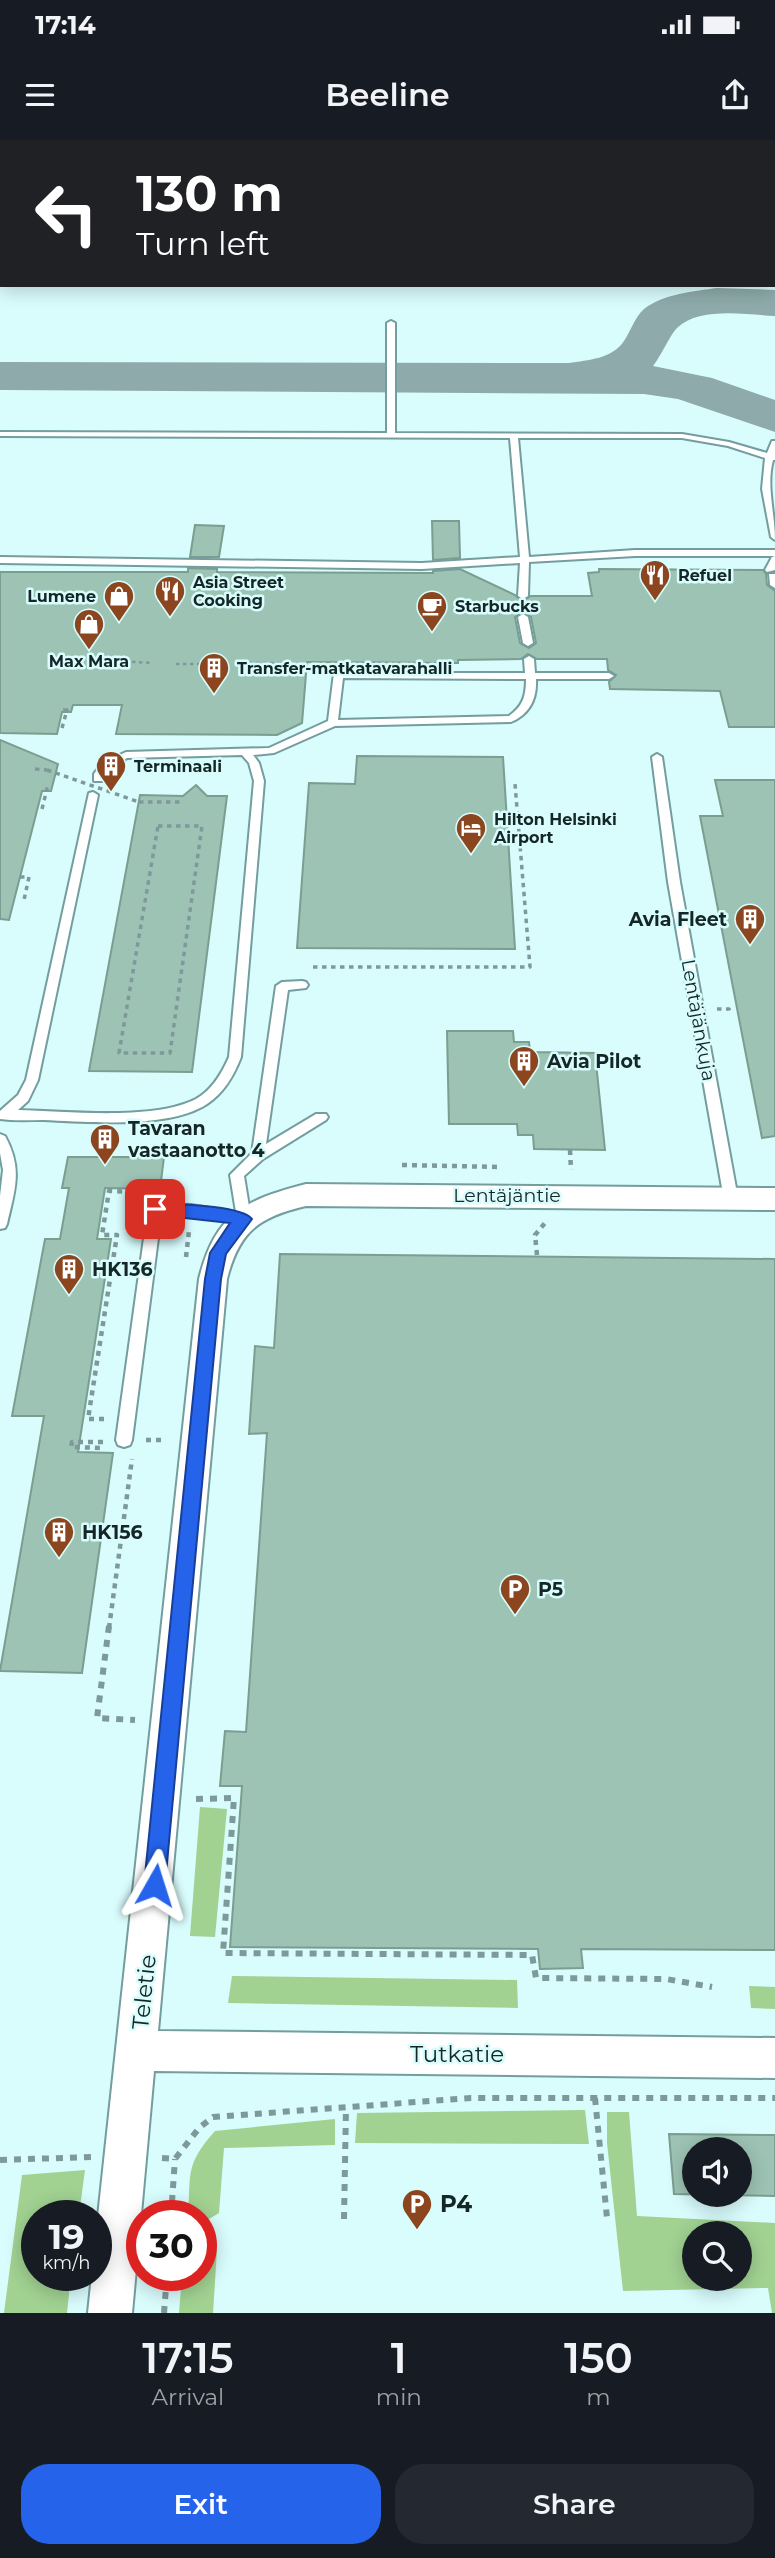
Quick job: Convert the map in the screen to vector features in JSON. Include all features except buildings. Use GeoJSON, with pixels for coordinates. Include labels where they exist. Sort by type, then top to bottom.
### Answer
{"type":"FeatureCollection","features":[{"type":"Feature","properties":{"kind":"street","name":"Lentäjäntie"},"geometry":{"type":"LineString","coordinates":[[244,1219],[264,1206],[306,1195],[775,1199]]}},
{"type":"Feature","properties":{"kind":"street","name":"Teletie"},"geometry":{"type":"LineString","coordinates":[[110,2313],[213,1279],[218,1253],[230,1233],[244,1219]]}},
{"type":"Feature","properties":{"kind":"street","name":"Tutkatie"},"geometry":{"type":"LineString","coordinates":[[138,2051],[775,2058]]}},
{"type":"Feature","properties":{"kind":"lane"},"geometry":{"type":"LineString","coordinates":[[391,323],[391,435]]}},
{"type":"Feature","properties":{"kind":"lane"},"geometry":{"type":"LineString","coordinates":[[0,434],[682,436],[729,444],[772,457]]}},
{"type":"Feature","properties":{"kind":"lane"},"geometry":{"type":"LineString","coordinates":[[514,436],[525,559],[523,596]]}},
{"type":"Feature","properties":{"kind":"lane"},"geometry":{"type":"LineString","coordinates":[[775,443],[764,478],[775,537]]}},
{"type":"Feature","properties":{"kind":"lane"},"geometry":{"type":"LineString","coordinates":[[0,560],[422,566],[635,553],[775,553]]}},
{"type":"Feature","properties":{"kind":"lane"},"geometry":{"type":"LineString","coordinates":[[772,577],[775,559]]}},
{"type":"Feature","properties":{"kind":"lane"},"geometry":{"type":"LineString","coordinates":[[523,617],[528,643]]}},
{"type":"Feature","properties":{"kind":"lane"},"geometry":{"type":"LineString","coordinates":[[98,779],[100,771],[110,762],[126,755],[146,752],[270,751],[333,723],[511,719],[525,711],[530,703],[529,659]]}},
{"type":"Feature","properties":{"kind":"lane"},"geometry":{"type":"LineString","coordinates":[[333,723],[338,675],[608,676]]}},
{"type":"Feature","properties":{"kind":"lane"},"geometry":{"type":"LineString","coordinates":[[3,1116],[155,1116],[201,1102],[228,1075],[235,1056],[259,780],[254,763],[246,753]]}},
{"type":"Feature","properties":{"kind":"lane","name":"Lentäjänkuja"},"geometry":{"type":"LineString","coordinates":[[657,757],[674,882],[731,1199]]}},
{"type":"Feature","properties":{"kind":"lane"},"geometry":{"type":"LineString","coordinates":[[3,1116],[23,1098],[32,1080],[93,795]]}},
{"type":"Feature","properties":{"kind":"lane"},"geometry":{"type":"LineString","coordinates":[[258,1154],[282,986],[302,985]]}},
{"type":"Feature","properties":{"kind":"lane"},"geometry":{"type":"LineString","coordinates":[[117,1441],[155,1209],[191,1210],[244,1219],[237,1175],[258,1154],[321,1117]]}},
{"type":"Feature","properties":{"kind":"lane"},"geometry":{"type":"LineString","coordinates":[[0,1139],[7,1149],[12,1167],[0,1224]]}},
{"type":"Feature","properties":{"kind":"path"},"geometry":{"type":"LineString","coordinates":[[118,661],[153,663]]}},
{"type":"Feature","properties":{"kind":"path"},"geometry":{"type":"LineString","coordinates":[[249,663],[279,663],[279,668]]}},
{"type":"Feature","properties":{"kind":"path"},"geometry":{"type":"LineString","coordinates":[[176,664],[206,664]]}},
{"type":"Feature","properties":{"kind":"path"},"geometry":{"type":"LineString","coordinates":[[62,728],[67,710],[63,709]]}},
{"type":"Feature","properties":{"kind":"path"},"geometry":{"type":"LineString","coordinates":[[35,769],[47,770],[139,802],[184,802]]}},
{"type":"Feature","properties":{"kind":"path"},"geometry":{"type":"LineString","coordinates":[[305,967],[530,967],[515,784]]}},
{"type":"Feature","properties":{"kind":"path"},"geometry":{"type":"LineString","coordinates":[[42,809],[47,789],[43,789]]}},
{"type":"Feature","properties":{"kind":"path"},"geometry":{"type":"LineString","coordinates":[[158,826],[202,826],[170,1053],[119,1052],[156,839],[158,826]]}},
{"type":"Feature","properties":{"kind":"path"},"geometry":{"type":"LineString","coordinates":[[20,877],[29,877],[23,900]]}},
{"type":"Feature","properties":{"kind":"path"},"geometry":{"type":"LineString","coordinates":[[713,1009],[729,1009],[730,1013]]}},
{"type":"Feature","properties":{"kind":"path"},"geometry":{"type":"LineString","coordinates":[[570,1150],[571,1171]]}},
{"type":"Feature","properties":{"kind":"path"},"geometry":{"type":"LineString","coordinates":[[114,1419],[88,1419],[117,1235],[102,1235],[106,1196],[109,1191],[148,1192]]}},
{"type":"Feature","properties":{"kind":"path"},"geometry":{"type":"LineString","coordinates":[[109,1453],[110,1448],[71,1447],[72,1442],[117,1441]]}},
{"type":"Feature","properties":{"kind":"path"},"geometry":{"type":"LineString","coordinates":[[132,1453],[97,1718],[136,1720]]}},
{"type":"Feature","properties":{"kind":"path"},"geometry":{"type":"LineString","coordinates":[[194,1785],[192,1799],[234,1798],[223,1953],[533,1955],[536,1978],[666,1979],[712,1987]]}},
{"type":"Feature","properties":{"kind":"path"},"geometry":{"type":"LineString","coordinates":[[214,2117],[471,2098],[775,2098]]}},
{"type":"Feature","properties":{"kind":"path"},"geometry":{"type":"LineString","coordinates":[[595,2098],[607,2218]]}},
{"type":"Feature","properties":{"kind":"path"},"geometry":{"type":"LineString","coordinates":[[344,2219],[346,2107]]}},
{"type":"Feature","properties":{"kind":"path"},"geometry":{"type":"LineString","coordinates":[[173,2200],[176,2159]]}},
{"type":"Feature","properties":{"kind":"path"},"geometry":{"type":"LineString","coordinates":[[164,2313],[166,2291]]}},
{"type":"Feature","properties":{"kind":"green space"},"geometry":{"type":"Polygon","coordinates":[[[200,1807],[227,1809],[215,1937],[190,1936],[200,1807]]]}},
{"type":"Feature","properties":{"kind":"green space"},"geometry":{"type":"Polygon","coordinates":[[[232,1976],[517,1980],[518,2008],[228,2003],[232,1976]]]}},
{"type":"Feature","properties":{"kind":"green space"},"geometry":{"type":"Polygon","coordinates":[[[749,1986],[775,1987],[775,2009],[751,2008],[749,1986]]]}},
{"type":"Feature","properties":{"kind":"green space"},"geometry":{"type":"Polygon","coordinates":[[[585,2110],[589,2144],[355,2143],[357,2113],[585,2110]]]}},
{"type":"Feature","properties":{"kind":"green space"},"geometry":{"type":"Polygon","coordinates":[[[607,2112],[629,2112],[637,2216],[736,2221],[682,2221],[682,2290],[623,2291],[607,2143],[607,2112]]]}},
{"type":"Feature","properties":{"kind":"green space"},"geometry":{"type":"Polygon","coordinates":[[[335,2119],[335,2145],[224,2148],[217,2214],[217,2200],[189,2200],[194,2161],[215,2131],[335,2119]]]}},
{"type":"Feature","properties":{"kind":"green space"},"geometry":{"type":"Polygon","coordinates":[[[85,2170],[81,2200],[21,2200],[21,2291],[69,2291],[67,2313],[4,2313],[22,2175],[85,2170]]]}},
{"type":"Feature","properties":{"kind":"green space"},"geometry":{"type":"Polygon","coordinates":[[[752,2222],[775,2223],[775,2313],[772,2313],[768,2288],[752,2288],[752,2222]]]}},
{"type":"Feature","properties":{"kind":"green space"},"geometry":{"type":"Polygon","coordinates":[[[181,2291],[214,2291],[213,2313],[179,2313],[181,2291]]]}},
{"type":"Feature","properties":{"kind":"taxiway"},"geometry":{"type":"LineString","coordinates":[[0,376],[569,377],[610,370],[629,362],[643,348],[659,320],[675,311],[703,303],[775,303]]}},
{"type":"Feature","properties":{"kind":"taxiway"},"geometry":{"type":"LineString","coordinates":[[571,378],[668,382],[709,393],[775,417]]}},
{"type":"Feature","properties":{"kind":"place","name":"Refuel"},"geometry":{"type":"Point","coordinates":[655,602]}},
{"type":"Feature","properties":{"kind":"place","name":"Asia Street Cooking"},"geometry":{"type":"Point","coordinates":[170,618]}},
{"type":"Feature","properties":{"kind":"place","name":"Lumene"},"geometry":{"type":"Point","coordinates":[119,623]}},
{"type":"Feature","properties":{"kind":"place","name":"Starbucks"},"geometry":{"type":"Point","coordinates":[432,633]}},
{"type":"Feature","properties":{"kind":"place","name":"Max Mara"},"geometry":{"type":"Point","coordinates":[89,651]}},
{"type":"Feature","properties":{"kind":"place","name":"Transfer-matkatavarahalli"},"geometry":{"type":"Point","coordinates":[214,695]}},
{"type":"Feature","properties":{"kind":"place","name":"Terminaali"},"geometry":{"type":"Point","coordinates":[111,793]}},
{"type":"Feature","properties":{"kind":"place","name":"Hilton Helsinki Airport"},"geometry":{"type":"Point","coordinates":[471,855]}},
{"type":"Feature","properties":{"kind":"place","name":"Avia Fleet"},"geometry":{"type":"Point","coordinates":[750,946]}},
{"type":"Feature","properties":{"kind":"place","name":"Avia Pilot"},"geometry":{"type":"Point","coordinates":[524,1088]}},
{"type":"Feature","properties":{"kind":"place","name":"Tavaran vastaanotto 4"},"geometry":{"type":"Point","coordinates":[105,1166]}},
{"type":"Feature","properties":{"kind":"place","name":"HK136"},"geometry":{"type":"Point","coordinates":[69,1296]}},
{"type":"Feature","properties":{"kind":"place","name":"HK156"},"geometry":{"type":"Point","coordinates":[59,1559]}},
{"type":"Feature","properties":{"kind":"place","name":"P5"},"geometry":{"type":"Point","coordinates":[515,1616]}},
{"type":"Feature","properties":{"kind":"place","name":"P4"},"geometry":{"type":"Point","coordinates":[417,2231]}},
{"type":"Feature","properties":{"kind":"route"},"geometry":{"type":"LineString","coordinates":[[155,1209],[191,1210],[244,1219],[230,1233],[218,1253],[213,1279],[155,1885]]}}]}
